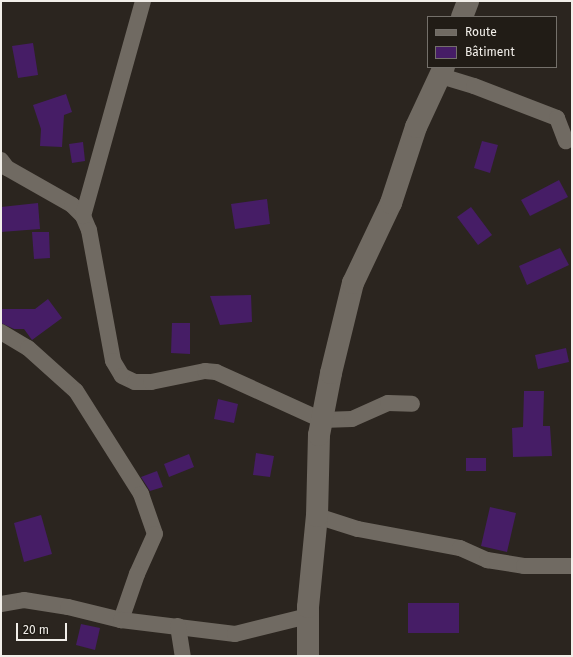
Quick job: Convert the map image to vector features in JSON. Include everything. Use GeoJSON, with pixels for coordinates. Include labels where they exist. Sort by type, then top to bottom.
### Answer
{"type":"FeatureCollection","features":[{"type":"Feature","properties":{"kind":"main road"},"geometry":{"type":"LineString","coordinates":[[462,16],[468,1]]}},
{"type":"Feature","properties":{"kind":"main road"},"geometry":{"type":"LineString","coordinates":[[308,656],[308,616],[317,516],[319,435],[353,283],[390,203],[416,128],[443,72]]}},
{"type":"Feature","properties":{"kind":"street"},"geometry":{"type":"LineString","coordinates":[[83,216],[143,1]]}},
{"type":"Feature","properties":{"kind":"street"},"geometry":{"type":"LineString","coordinates":[[443,72],[474,86],[557,118],[566,141]]}},
{"type":"Feature","properties":{"kind":"street"},"geometry":{"type":"LineString","coordinates":[[1,160],[7,168],[72,205],[83,216],[88,230],[113,362],[122,376],[135,382],[151,382],[205,371],[216,372],[322,420],[352,419],[388,404],[412,404]]}},
{"type":"Feature","properties":{"kind":"street"},"geometry":{"type":"LineString","coordinates":[[1,332],[28,348],[76,391],[141,494],[155,534],[137,574],[122,620]]}},
{"type":"Feature","properties":{"kind":"street"},"geometry":{"type":"LineString","coordinates":[[317,516],[358,529],[460,548],[487,560],[524,566],[572,566]]}},
{"type":"Feature","properties":{"kind":"street"},"geometry":{"type":"LineString","coordinates":[[1,604],[24,600],[68,607],[122,620],[235,634],[308,616]]}},
{"type":"Feature","properties":{"kind":"street"},"geometry":{"type":"LineString","coordinates":[[178,626],[183,656]]}},
{"type":"Feature","properties":{"kind":"building"},"geometry":{"type":"Polygon","coordinates":[[[33,43],[38,75],[18,78],[12,46],[33,43]]]}},
{"type":"Feature","properties":{"kind":"building"},"geometry":{"type":"Polygon","coordinates":[[[66,94],[72,112],[64,115],[62,147],[40,146],[41,129],[33,105],[66,94]]]}},
{"type":"Feature","properties":{"kind":"building"},"geometry":{"type":"Polygon","coordinates":[[[482,141],[498,145],[490,173],[474,168],[482,141]]]}},
{"type":"Feature","properties":{"kind":"building"},"geometry":{"type":"Polygon","coordinates":[[[83,142],[85,161],[72,163],[69,144],[83,142]]]}},
{"type":"Feature","properties":{"kind":"building"},"geometry":{"type":"Polygon","coordinates":[[[559,180],[568,197],[530,216],[521,200],[559,180]]]}},
{"type":"Feature","properties":{"kind":"building"},"geometry":{"type":"Polygon","coordinates":[[[267,199],[270,224],[235,229],[231,204],[267,199]]]}},
{"type":"Feature","properties":{"kind":"building"},"geometry":{"type":"Polygon","coordinates":[[[38,203],[40,229],[1,232],[1,207],[38,203]]]}},
{"type":"Feature","properties":{"kind":"building"},"geometry":{"type":"Polygon","coordinates":[[[471,207],[492,235],[478,245],[457,217],[471,207]]]}},
{"type":"Feature","properties":{"kind":"building"},"geometry":{"type":"Polygon","coordinates":[[[32,232],[49,232],[50,258],[34,259],[32,232]]]}},
{"type":"Feature","properties":{"kind":"building"},"geometry":{"type":"Polygon","coordinates":[[[560,248],[569,265],[527,285],[519,266],[560,248]]]}},
{"type":"Feature","properties":{"kind":"building"},"geometry":{"type":"Polygon","coordinates":[[[251,295],[252,322],[220,325],[210,296],[251,295]]]}},
{"type":"Feature","properties":{"kind":"building"},"geometry":{"type":"Polygon","coordinates":[[[48,299],[62,318],[32,340],[24,329],[14,329],[1,323],[1,309],[35,309],[48,299]]]}},
{"type":"Feature","properties":{"kind":"building"},"geometry":{"type":"Polygon","coordinates":[[[172,323],[190,323],[190,354],[171,353],[172,323]]]}},
{"type":"Feature","properties":{"kind":"building"},"geometry":{"type":"Polygon","coordinates":[[[566,348],[569,362],[538,369],[535,355],[566,348]]]}},
{"type":"Feature","properties":{"kind":"building"},"geometry":{"type":"Polygon","coordinates":[[[524,391],[544,391],[543,426],[550,426],[552,456],[513,457],[512,428],[523,427],[524,391]]]}},
{"type":"Feature","properties":{"kind":"building"},"geometry":{"type":"Polygon","coordinates":[[[218,399],[238,404],[234,423],[214,419],[218,399]]]}},
{"type":"Feature","properties":{"kind":"building"},"geometry":{"type":"Polygon","coordinates":[[[256,453],[274,456],[270,477],[253,475],[256,453]]]}},
{"type":"Feature","properties":{"kind":"building"},"geometry":{"type":"Polygon","coordinates":[[[189,454],[194,467],[169,477],[164,464],[189,454]]]}},
{"type":"Feature","properties":{"kind":"building"},"geometry":{"type":"Polygon","coordinates":[[[466,458],[486,458],[486,471],[466,471],[466,458]]]}},
{"type":"Feature","properties":{"kind":"building"},"geometry":{"type":"Polygon","coordinates":[[[157,471],[163,487],[150,491],[141,477],[157,471]]]}},
{"type":"Feature","properties":{"kind":"building"},"geometry":{"type":"Polygon","coordinates":[[[490,507],[516,513],[507,552],[481,546],[490,507]]]}},
{"type":"Feature","properties":{"kind":"building"},"geometry":{"type":"Polygon","coordinates":[[[41,515],[52,554],[24,562],[14,523],[41,515]]]}},
{"type":"Feature","properties":{"kind":"building"},"geometry":{"type":"Polygon","coordinates":[[[408,603],[459,603],[459,633],[408,633],[408,603]]]}},
{"type":"Feature","properties":{"kind":"building"},"geometry":{"type":"Polygon","coordinates":[[[81,624],[100,628],[95,650],[76,645],[81,624]]]}}]}
